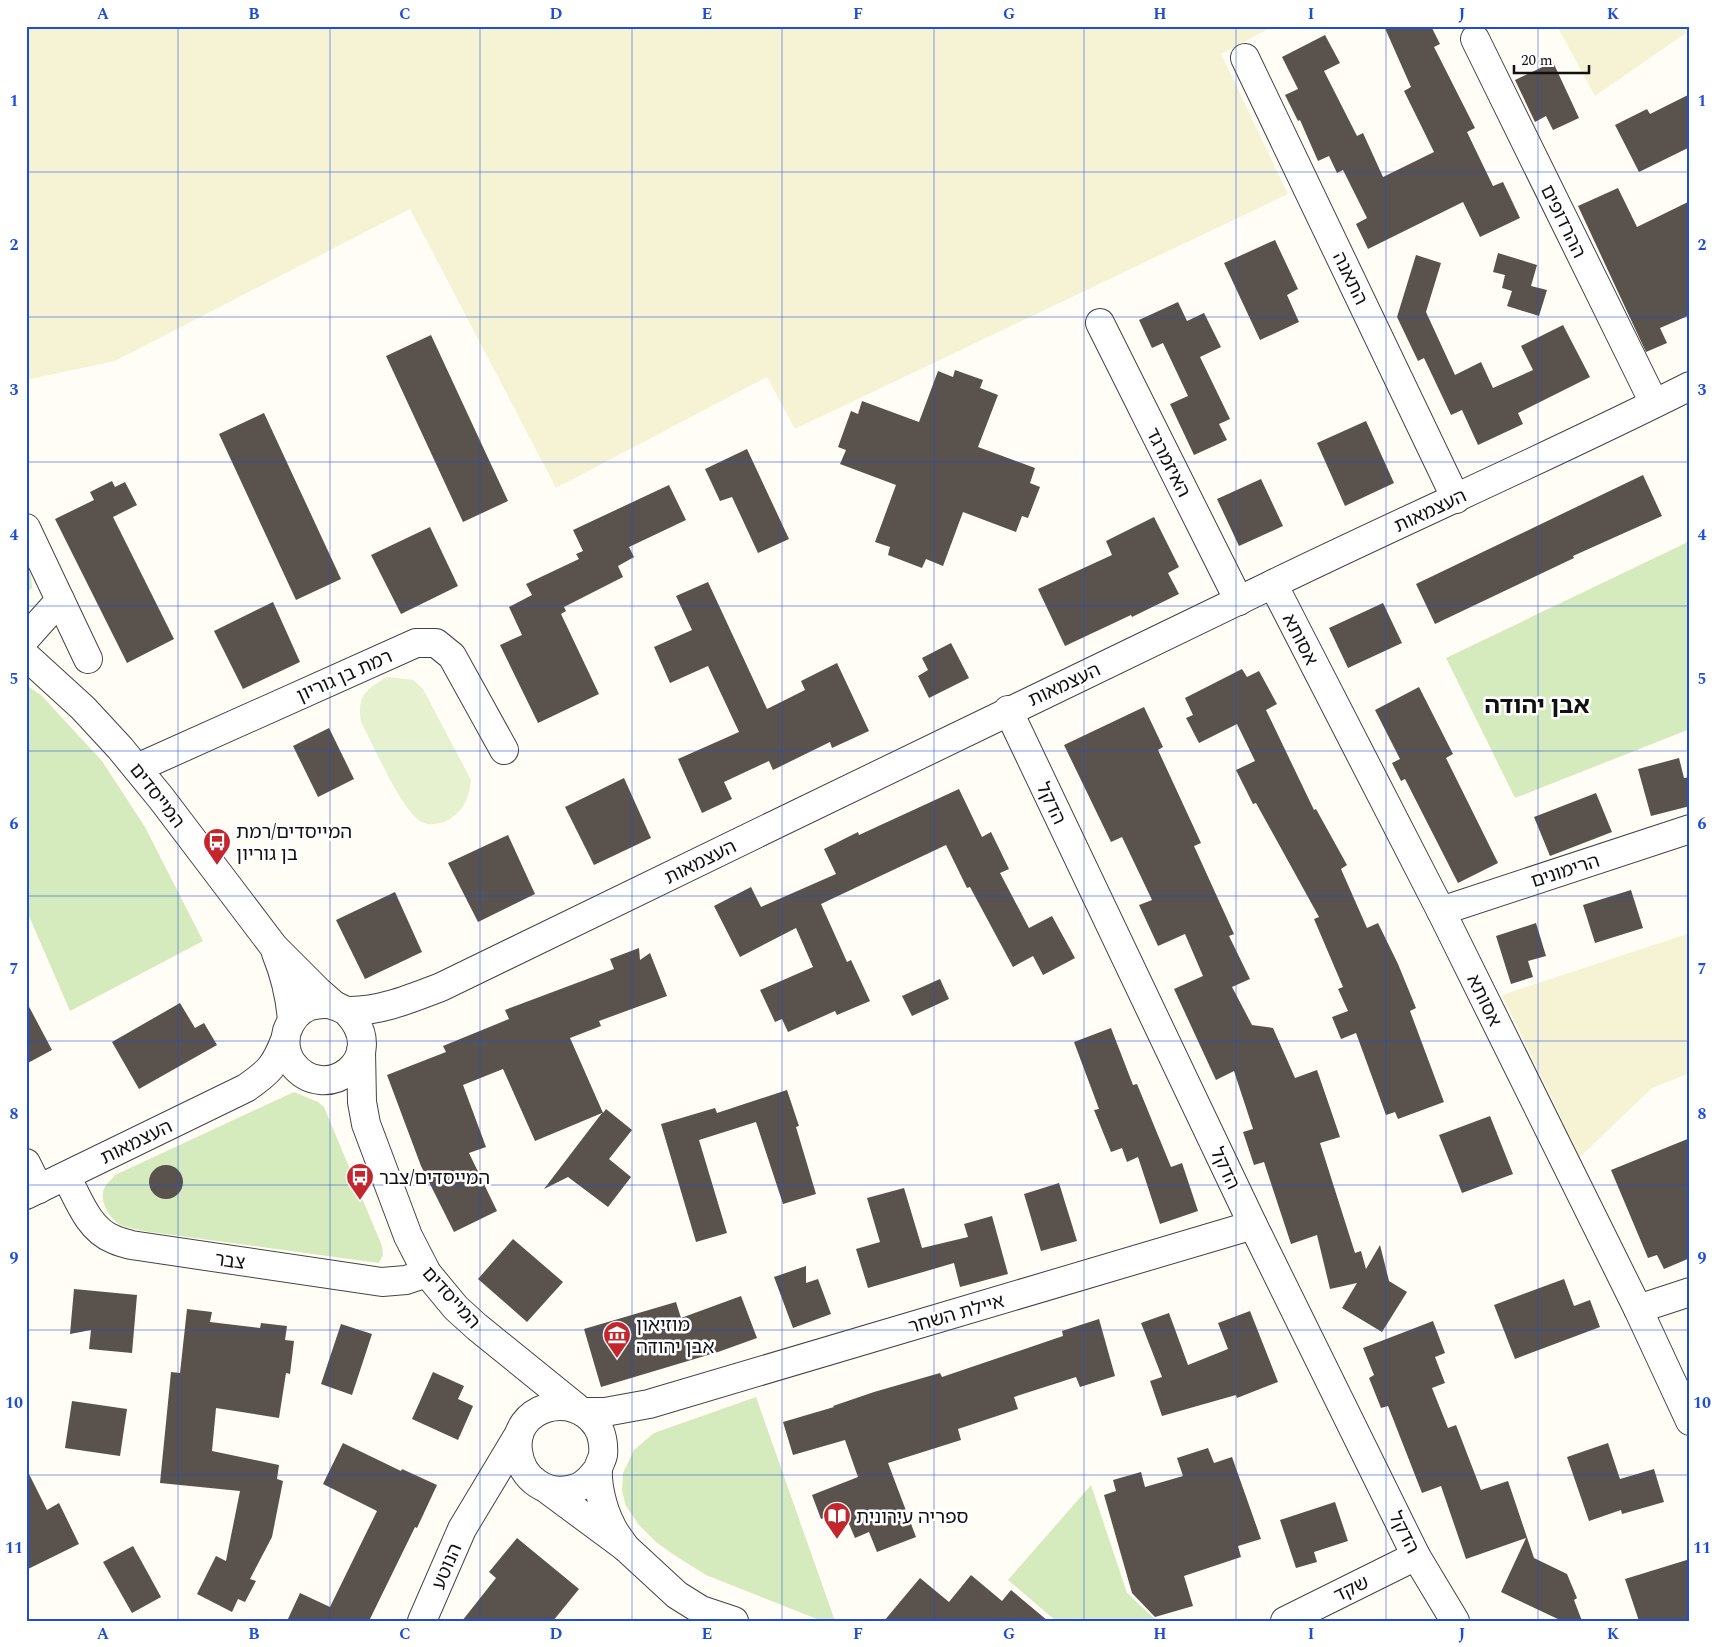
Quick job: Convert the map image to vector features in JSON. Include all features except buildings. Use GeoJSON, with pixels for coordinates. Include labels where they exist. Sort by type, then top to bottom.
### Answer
{"type":"FeatureCollection","features":[{"type":"Feature","properties":{"kind":"street","name":"ההרדופים"},"geometry":{"type":"LineString","coordinates":[[1475,39],[1654,403]]}},
{"type":"Feature","properties":{"kind":"street","name":"התאנה"},"geometry":{"type":"LineString","coordinates":[[1245,58],[1456,499]]}},
{"type":"Feature","properties":{"kind":"street","name":"האיזמרגד"},"geometry":{"type":"LineString","coordinates":[[1100,323],[1239,601]]}},
{"type":"Feature","properties":{"kind":"street","name":"העצמאות"},"geometry":{"type":"LineString","coordinates":[[362,1046],[396,1015],[441,987],[1008,710],[1456,499],[1690,386]]}},
{"type":"Feature","properties":{"kind":"street"},"geometry":{"type":"LineString","coordinates":[[26,528],[88,659]]}},
{"type":"Feature","properties":{"kind":"street","name":"אסותא"},"geometry":{"type":"LineString","coordinates":[[1273,584],[1441,911],[1638,1309],[1690,1421]]}},
{"type":"Feature","properties":{"kind":"street"},"geometry":{"type":"LineString","coordinates":[[26,638],[60,600]]}},
{"type":"Feature","properties":{"kind":"street","name":"רמת בן גוריון"},"geometry":{"type":"LineString","coordinates":[[137,768],[416,643],[436,643],[452,656],[504,750]]}},
{"type":"Feature","properties":{"kind":"street","name":"המייסדים"},"geometry":{"type":"LineString","coordinates":[[26,656],[83,708],[137,768],[274,947],[312,986],[341,1009]]}},
{"type":"Feature","properties":{"kind":"street","name":"הדקל"},"geometry":{"type":"LineString","coordinates":[[1008,710],[1253,1225],[1416,1556],[1456,1621]]}},
{"type":"Feature","properties":{"kind":"street","name":"הרימונים"},"geometry":{"type":"LineString","coordinates":[[1441,911],[1690,829]]}},
{"type":"Feature","properties":{"kind":"street","name":"המייסדים"},"geometry":{"type":"LineString","coordinates":[[274,947],[290,998],[289,1030]]}},
{"type":"Feature","properties":{"kind":"street","name":"העצמאות"},"geometry":{"type":"LineString","coordinates":[[341,1009],[366,1011],[387,1006],[441,987]]}},
{"type":"Feature","properties":{"kind":"street"},"geometry":{"type":"LineString","coordinates":[[322,1004],[341,1009],[356,1021],[360,1030],[362,1046],[357,1062],[341,1077],[330,1080],[316,1078],[298,1070],[291,1062],[287,1052],[289,1030],[300,1012],[310,1006],[322,1004]]}},
{"type":"Feature","properties":{"kind":"street","name":"העצמאות"},"geometry":{"type":"LineString","coordinates":[[33,1192],[246,1088],[268,1071],[277,1060],[289,1030]]}},
{"type":"Feature","properties":{"kind":"street","name":"המייסדים"},"geometry":{"type":"LineString","coordinates":[[362,1046],[360,1080],[366,1124],[408,1236],[427,1273],[456,1308],[504,1350],[580,1410]]}},
{"type":"Feature","properties":{"kind":"street","name":"העצמאות"},"geometry":{"type":"LineString","coordinates":[[246,1088],[295,1076],[316,1078]]}},
{"type":"Feature","properties":{"kind":"street","name":"המייסדים"},"geometry":{"type":"LineString","coordinates":[[316,1078],[339,1092],[366,1124]]}},
{"type":"Feature","properties":{"kind":"street"},"geometry":{"type":"LineString","coordinates":[[26,1163],[33,1192]]}},
{"type":"Feature","properties":{"kind":"street","name":"צבר"},"geometry":{"type":"LineString","coordinates":[[66,1176],[88,1217],[98,1229],[111,1239],[132,1246],[382,1282],[406,1280],[427,1273]]}},
{"type":"Feature","properties":{"kind":"street","name":"איילת השחר"},"geometry":{"type":"LineString","coordinates":[[580,1410],[606,1412],[658,1401],[1253,1225]]}},
{"type":"Feature","properties":{"kind":"street"},"geometry":{"type":"LineString","coordinates":[[1638,1309],[1690,1292]]}},
{"type":"Feature","properties":{"kind":"street","name":"המייסדים"},"geometry":{"type":"LineString","coordinates":[[504,1350],[515,1364],[524,1383],[526,1400],[523,1427]]}},
{"type":"Feature","properties":{"kind":"street","name":"איילת השחר"},"geometry":{"type":"LineString","coordinates":[[601,1462],[620,1428],[634,1416],[658,1401]]}},
{"type":"Feature","properties":{"kind":"street"},"geometry":{"type":"LineString","coordinates":[[625,1547],[611,1525],[600,1489],[602,1440],[598,1427],[589,1416],[580,1410],[563,1405],[549,1407],[536,1412],[523,1427],[517,1447],[519,1460],[525,1473],[625,1547],[677,1595],[702,1610],[734,1621]]}},
{"type":"Feature","properties":{"kind":"street","name":"הנוטע"},"geometry":{"type":"LineString","coordinates":[[422,1621],[462,1529],[523,1427]]}},
{"type":"Feature","properties":{"kind":"street"},"geometry":{"type":"LineString","coordinates":[[542,1486],[563,1491],[577,1488],[589,1480],[601,1462]]}},
{"type":"Feature","properties":{"kind":"street","name":"הנוטע"},"geometry":{"type":"LineString","coordinates":[[472,1511],[497,1488],[514,1483],[542,1486]]}},
{"type":"Feature","properties":{"kind":"street","name":"שקד"},"geometry":{"type":"LineString","coordinates":[[1286,1621],[1416,1556]]}},
{"type":"Feature","properties":{"kind":"shaded area"},"geometry":{"type":"Polygon","coordinates":[[[26,26],[1274,26],[1221,54],[1288,194],[795,429],[767,377],[556,488],[410,209],[115,361],[26,380],[26,26]]]}},
{"type":"Feature","properties":{"kind":"shaded area"},"geometry":{"type":"Polygon","coordinates":[[[1557,26],[1682,26],[1686,33],[1595,96],[1557,26]]]}},
{"type":"Feature","properties":{"kind":"shaded area"},"geometry":{"type":"Polygon","coordinates":[[[1690,933],[1690,1073],[1652,1088],[1580,1157],[1502,995],[1690,933]]]}},
{"type":"Feature","properties":{"kind":"green space"},"geometry":{"type":"Polygon","coordinates":[[[1690,541],[1690,729],[1515,798],[1446,658],[1690,541]]]}},
{"type":"Feature","properties":{"kind":"green space"},"geometry":{"type":"Polygon","coordinates":[[[26,563],[31,575],[32,588],[26,593],[26,563]]]}},
{"type":"Feature","properties":{"kind":"green space"},"geometry":{"type":"Polygon","coordinates":[[[387,677],[413,680],[423,689],[471,780],[463,807],[444,822],[424,823],[416,818],[407,808],[389,778],[361,722],[360,706],[364,695],[373,686],[387,677]]]}},
{"type":"Feature","properties":{"kind":"green space"},"geometry":{"type":"Polygon","coordinates":[[[26,685],[41,695],[102,761],[145,827],[203,941],[70,1011],[26,909],[26,685]]]}},
{"type":"Feature","properties":{"kind":"green space"},"geometry":{"type":"Polygon","coordinates":[[[294,1092],[318,1102],[324,1107],[382,1246],[383,1255],[379,1263],[150,1232],[118,1224],[106,1210],[103,1192],[115,1175],[294,1092]]]}},
{"type":"Feature","properties":{"kind":"green space"},"geometry":{"type":"Polygon","coordinates":[[[756,1397],[835,1621],[822,1621],[706,1575],[656,1542],[639,1525],[626,1506],[622,1491],[623,1473],[634,1450],[654,1433],[756,1397]]]}},
{"type":"Feature","properties":{"kind":"green space"},"geometry":{"type":"Polygon","coordinates":[[[1091,1485],[1127,1593],[1157,1621],[1056,1621],[1008,1580],[1091,1485]]]}},
{"type":"Feature","properties":{"kind":"place","name":"המייסדים/רמת בן גוריון"},"geometry":{"type":"Point","coordinates":[217,866]}},
{"type":"Feature","properties":{"kind":"place","name":"המייסדים/צבר"},"geometry":{"type":"Point","coordinates":[360,1201]}},
{"type":"Feature","properties":{"kind":"place","name":"מוזיאון אבן יהודה"},"geometry":{"type":"Point","coordinates":[617,1359]}},
{"type":"Feature","properties":{"kind":"place","name":"ספריה עירונית"},"geometry":{"type":"Point","coordinates":[837,1540]}},
{"type":"Feature","properties":{"kind":"district","name":"אבן יהודה"},"geometry":{"type":"Point","coordinates":[1537,705]}}]}
